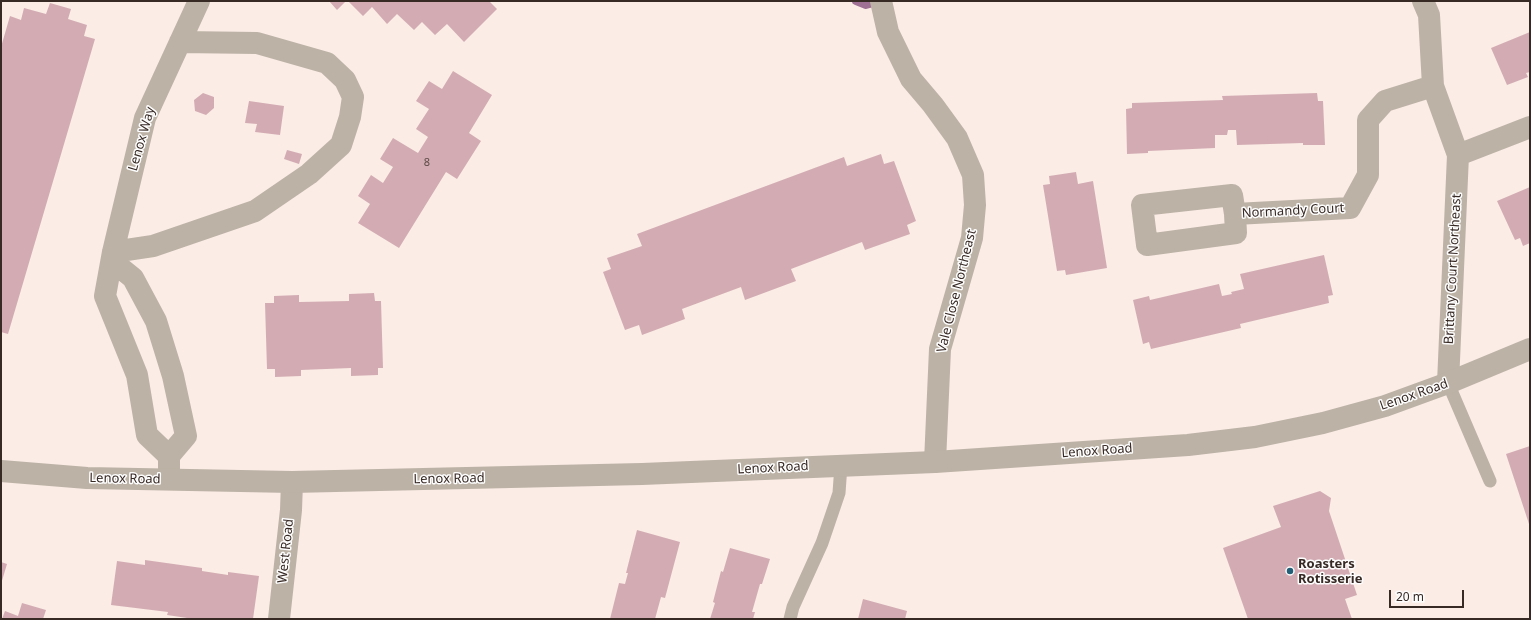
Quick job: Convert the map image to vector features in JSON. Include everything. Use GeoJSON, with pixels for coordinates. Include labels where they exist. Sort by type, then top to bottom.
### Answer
{"type":"FeatureCollection","features":[{"type":"Feature","properties":{"kind":"street","name":"Lenox Way"},"geometry":{"type":"LineString","coordinates":[[169,456],[148,435],[137,375],[105,296],[112,256],[145,118],[199,1]]}},
{"type":"Feature","properties":{"kind":"street","name":"Vale Close Northeast"},"geometry":{"type":"LineString","coordinates":[[881,1],[888,32],[911,79],[933,105],[957,138],[973,175],[975,205],[972,238],[940,349],[935,462]]}},
{"type":"Feature","properties":{"kind":"street"},"geometry":{"type":"LineString","coordinates":[[1423,1],[1428,15],[1433,86],[1458,154],[1530,127]]}},
{"type":"Feature","properties":{"kind":"street"},"geometry":{"type":"LineString","coordinates":[[112,256],[154,246],[255,210],[309,174],[341,145],[350,117],[353,97],[345,80],[326,63],[257,43],[180,42]]}},
{"type":"Feature","properties":{"kind":"street","name":"Normandy Court"},"geometry":{"type":"LineString","coordinates":[[1235,214],[1350,208],[1368,175],[1368,120],[1385,101],[1433,86]]}},
{"type":"Feature","properties":{"kind":"street","name":"Brittany Court Northeast"},"geometry":{"type":"LineString","coordinates":[[1448,383],[1458,154]]}},
{"type":"Feature","properties":{"kind":"street"},"geometry":{"type":"LineString","coordinates":[[112,256],[133,278],[156,321],[170,367],[186,436],[169,456],[170,480]]}},
{"type":"Feature","properties":{"kind":"street","name":"Lenox Road"},"geometry":{"type":"LineString","coordinates":[[1,471],[87,478],[292,482],[642,474],[935,462],[1188,445],[1255,436],[1324,422],[1385,406],[1448,383],[1530,349]]}},
{"type":"Feature","properties":{"kind":"street"},"geometry":{"type":"LineString","coordinates":[[137,375],[170,367]]}},
{"type":"Feature","properties":{"kind":"street","name":"West Road"},"geometry":{"type":"LineString","coordinates":[[279,619],[292,482]]}},
{"type":"Feature","properties":{"kind":"lane"},"geometry":{"type":"LineString","coordinates":[[1448,383],[1490,481]]}},
{"type":"Feature","properties":{"kind":"lane"},"geometry":{"type":"LineString","coordinates":[[790,619],[793,607],[822,543],[840,493],[841,465]]}},
{"type":"Feature","properties":{"kind":"building"},"geometry":{"type":"Polygon","coordinates":[[[329,1],[346,1],[337,10],[329,1]]]}},
{"type":"Feature","properties":{"kind":"building"},"geometry":{"type":"Polygon","coordinates":[[[348,1],[489,1],[497,9],[464,42],[447,24],[435,35],[422,22],[414,30],[397,14],[387,24],[372,7],[363,16],[348,1]]]}},
{"type":"Feature","properties":{"kind":"building"},"geometry":{"type":"Polygon","coordinates":[[[50,3],[71,9],[68,19],[87,25],[84,36],[95,39],[8,334],[1,332],[1,47],[10,16],[21,20],[24,8],[46,14],[50,3]]]}},
{"type":"Feature","properties":{"kind":"building"},"geometry":{"type":"Polygon","coordinates":[[[1530,32],[1530,72],[1526,73],[1528,77],[1507,85],[1491,48],[1530,32]]]}},
{"type":"Feature","properties":{"kind":"building"},"geometry":{"type":"Polygon","coordinates":[[[453,71],[492,95],[469,133],[481,141],[457,179],[446,172],[399,248],[358,223],[370,204],[358,196],[371,175],[383,183],[393,167],[380,159],[393,138],[418,153],[428,137],[416,129],[429,109],[416,101],[429,81],[442,89],[453,71]]]}},
{"type":"Feature","properties":{"kind":"building"},"geometry":{"type":"Polygon","coordinates":[[[203,93],[214,97],[214,108],[206,115],[195,111],[194,100],[203,93]]]}},
{"type":"Feature","properties":{"kind":"building"},"geometry":{"type":"Polygon","coordinates":[[[1317,93],[1318,101],[1323,101],[1325,145],[1303,145],[1303,143],[1237,145],[1236,130],[1228,130],[1227,135],[1215,135],[1215,148],[1148,151],[1148,153],[1127,154],[1126,109],[1132,108],[1132,103],[1223,100],[1222,96],[1317,93]]]}},
{"type":"Feature","properties":{"kind":"building"},"geometry":{"type":"Polygon","coordinates":[[[249,101],[284,106],[280,135],[255,132],[257,124],[245,123],[249,101]]]}},
{"type":"Feature","properties":{"kind":"building"},"geometry":{"type":"Polygon","coordinates":[[[287,150],[302,154],[299,164],[284,159],[287,150]]]}},
{"type":"Feature","properties":{"kind":"building"},"geometry":{"type":"Polygon","coordinates":[[[881,154],[884,164],[894,161],[916,221],[907,225],[910,234],[865,250],[862,242],[791,269],[796,281],[745,300],[741,287],[682,309],[685,319],[642,335],[639,325],[625,330],[603,272],[611,269],[607,258],[642,246],[637,234],[844,157],[847,166],[881,154]]]}},
{"type":"Feature","properties":{"kind":"building"},"geometry":{"type":"Polygon","coordinates":[[[1076,172],[1078,184],[1093,181],[1107,268],[1066,275],[1065,270],[1057,271],[1043,185],[1050,184],[1049,176],[1076,172]]]}},
{"type":"Feature","properties":{"kind":"building"},"geometry":{"type":"Polygon","coordinates":[[[1530,187],[1530,243],[1523,246],[1520,238],[1515,240],[1497,201],[1530,187]]]}},
{"type":"Feature","properties":{"kind":"building"},"geometry":{"type":"Polygon","coordinates":[[[1324,255],[1333,295],[1328,296],[1329,303],[1240,324],[1241,328],[1151,349],[1149,342],[1143,344],[1133,300],[1149,296],[1150,300],[1219,284],[1222,296],[1232,294],[1231,292],[1244,289],[1240,274],[1324,255]]]}},
{"type":"Feature","properties":{"kind":"building"},"geometry":{"type":"Polygon","coordinates":[[[374,293],[375,301],[381,301],[383,368],[378,368],[378,375],[351,376],[351,368],[301,370],[301,376],[275,377],[275,369],[267,369],[265,303],[274,303],[274,296],[299,295],[299,302],[349,301],[349,294],[374,293]]]}},
{"type":"Feature","properties":{"kind":"building"},"geometry":{"type":"Polygon","coordinates":[[[1530,446],[1530,527],[1506,454],[1530,446]]]}},
{"type":"Feature","properties":{"kind":"building","name":"Roasters Rotisserie"},"geometry":{"type":"Polygon","coordinates":[[[1320,491],[1331,498],[1329,511],[1357,595],[1345,599],[1352,619],[1248,619],[1223,548],[1281,527],[1273,506],[1320,491]]]}},
{"type":"Feature","properties":{"kind":"building"},"geometry":{"type":"Polygon","coordinates":[[[637,530],[680,542],[665,598],[661,597],[655,619],[610,619],[619,583],[625,584],[628,573],[626,573],[637,530]]]}},
{"type":"Feature","properties":{"kind":"building"},"geometry":{"type":"Polygon","coordinates":[[[730,548],[770,559],[762,584],[760,584],[752,612],[755,612],[753,619],[710,619],[715,603],[713,602],[721,571],[723,572],[730,548]]]}},
{"type":"Feature","properties":{"kind":"building"},"geometry":{"type":"Polygon","coordinates":[[[145,560],[202,568],[202,571],[228,575],[228,572],[259,576],[253,619],[194,619],[167,615],[168,612],[111,605],[117,561],[145,565],[145,560]]]}},
{"type":"Feature","properties":{"kind":"building"},"geometry":{"type":"Polygon","coordinates":[[[1,562],[7,564],[1,584],[1,562]]]}},
{"type":"Feature","properties":{"kind":"building"},"geometry":{"type":"Polygon","coordinates":[[[863,599],[907,611],[905,619],[858,619],[863,599]]]}},
{"type":"Feature","properties":{"kind":"building"},"geometry":{"type":"Polygon","coordinates":[[[22,603],[46,610],[43,619],[2,619],[5,611],[18,616],[22,603]]]}},
{"type":"Feature","properties":{"kind":"waterway"},"geometry":{"type":"LineString","coordinates":[[856,1],[866,5],[881,1]]}},
{"type":"Feature","properties":{"kind":"place","name":"Roasters Rotisserie"},"geometry":{"type":"Point","coordinates":[1290,571]}}]}
